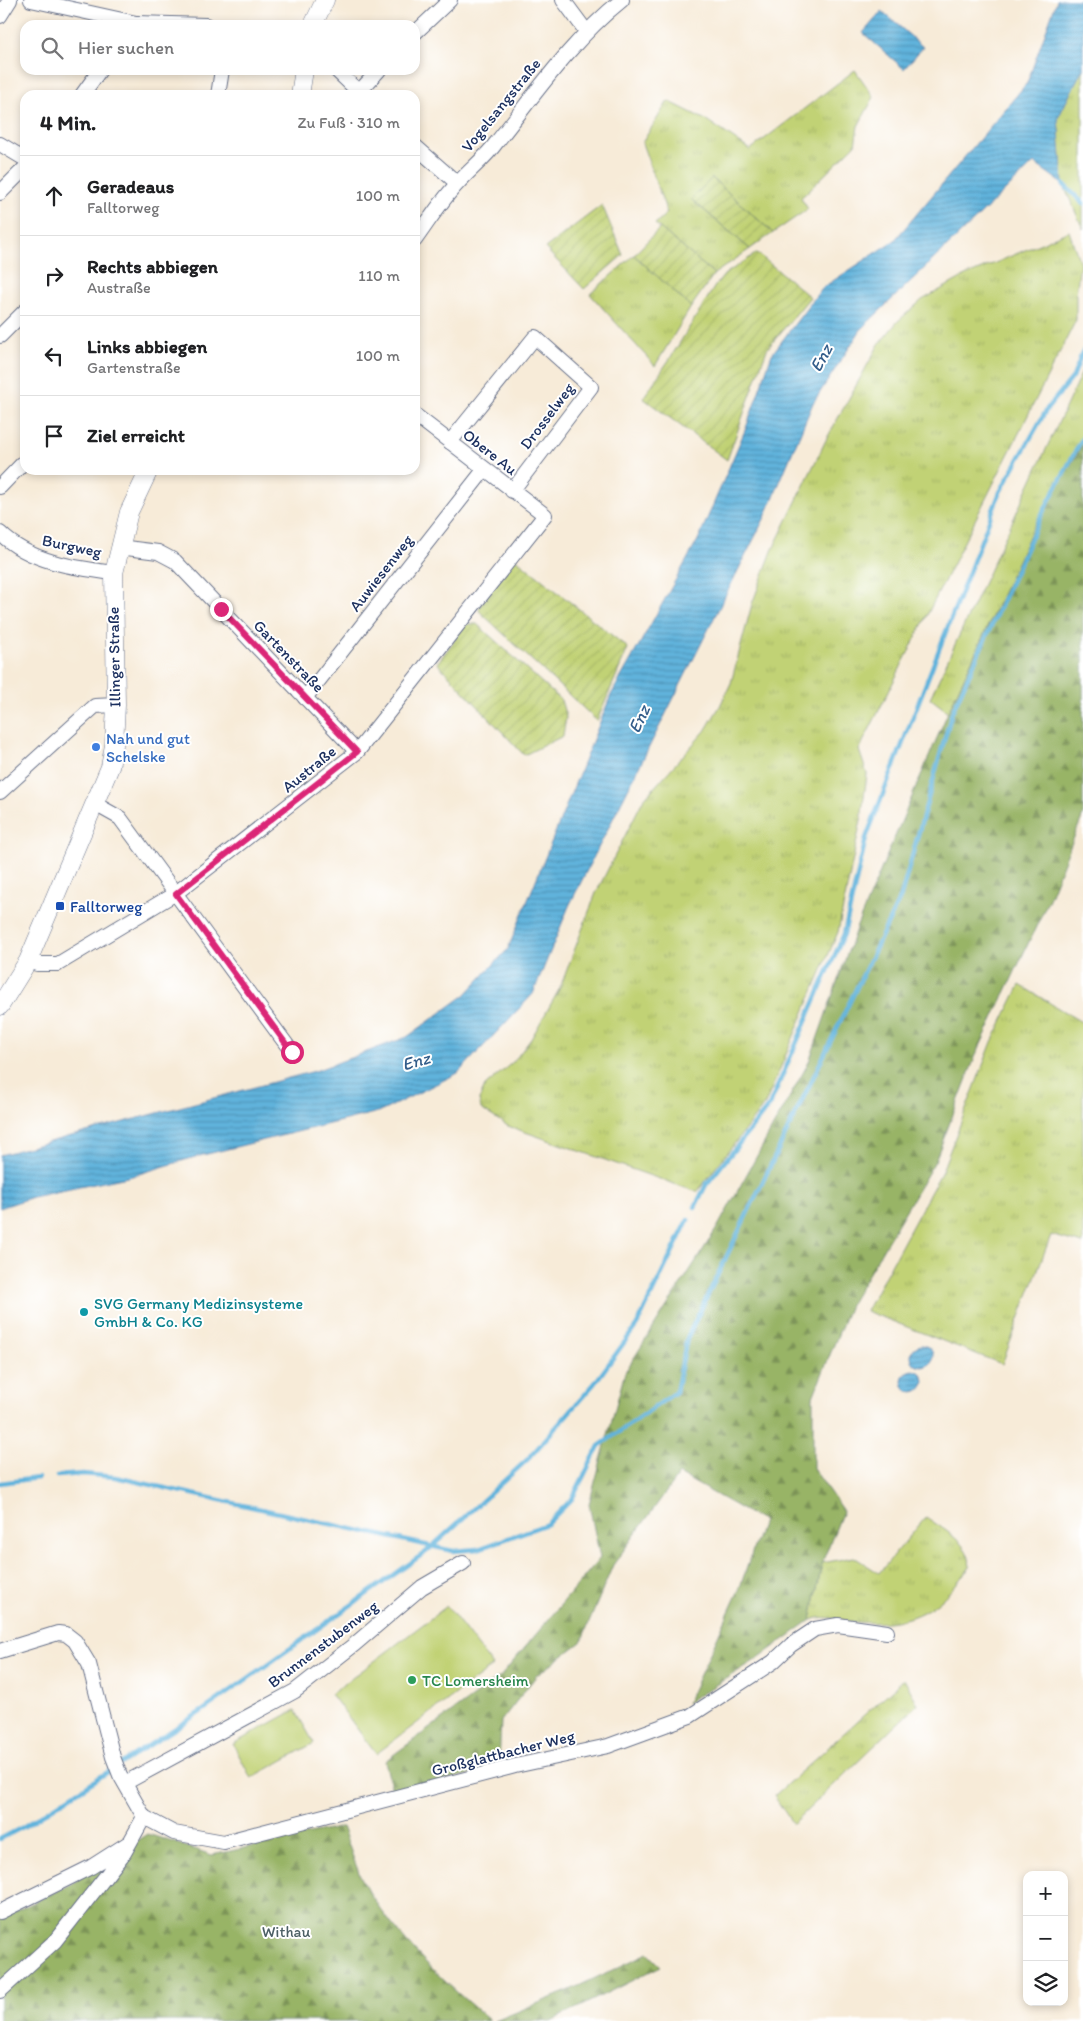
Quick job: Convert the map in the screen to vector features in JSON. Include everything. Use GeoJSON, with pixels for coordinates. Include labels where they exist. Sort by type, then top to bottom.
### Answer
{"type":"FeatureCollection","features":[{"type":"Feature","properties":{"kind":"street"},"geometry":{"type":"LineString","coordinates":[[0,16],[10,0]]}},
{"type":"Feature","properties":{"kind":"street"},"geometry":{"type":"LineString","coordinates":[[31,0],[118,20]]}},
{"type":"Feature","properties":{"kind":"street"},"geometry":{"type":"LineString","coordinates":[[315,20],[325,0]]}},
{"type":"Feature","properties":{"kind":"street"},"geometry":{"type":"LineString","coordinates":[[420,28],[450,0]]}},
{"type":"Feature","properties":{"kind":"street"},"geometry":{"type":"LineString","coordinates":[[563,0],[586,31]]}},
{"type":"Feature","properties":{"kind":"street","name":"Vogelsangstraße"},"geometry":{"type":"LineString","coordinates":[[420,233],[457,183],[496,144],[511,122],[586,31],[622,0]]}},
{"type":"Feature","properties":{"kind":"street"},"geometry":{"type":"LineString","coordinates":[[86,90],[96,75]]}},
{"type":"Feature","properties":{"kind":"street"},"geometry":{"type":"LineString","coordinates":[[219,90],[221,75]]}},
{"type":"Feature","properties":{"kind":"street"},"geometry":{"type":"LineString","coordinates":[[301,90],[303,75]]}},
{"type":"Feature","properties":{"kind":"street"},"geometry":{"type":"LineString","coordinates":[[341,75],[357,90]]}},
{"type":"Feature","properties":{"kind":"street"},"geometry":{"type":"LineString","coordinates":[[364,90],[375,75]]}},
{"type":"Feature","properties":{"kind":"street"},"geometry":{"type":"LineString","coordinates":[[0,144],[20,156]]}},
{"type":"Feature","properties":{"kind":"street"},"geometry":{"type":"LineString","coordinates":[[420,150],[457,183]]}},
{"type":"Feature","properties":{"kind":"street"},"geometry":{"type":"LineString","coordinates":[[0,193],[20,173]]}},
{"type":"Feature","properties":{"kind":"street"},"geometry":{"type":"LineString","coordinates":[[0,336],[20,316]]}},
{"type":"Feature","properties":{"kind":"street","name":"Drosselweg"},"geometry":{"type":"LineString","coordinates":[[450,442],[535,337],[591,387],[512,491]]}},
{"type":"Feature","properties":{"kind":"street","name":"Obere Au"},"geometry":{"type":"LineString","coordinates":[[420,419],[544,515]]}},
{"type":"Feature","properties":{"kind":"street"},"geometry":{"type":"LineString","coordinates":[[0,486],[20,466]]}},
{"type":"Feature","properties":{"kind":"street","name":"Auwiesenweg"},"geometry":{"type":"LineString","coordinates":[[305,698],[484,470]]}},
{"type":"Feature","properties":{"kind":"street","name":"Illinger Straße"},"geometry":{"type":"LineString","coordinates":[[0,1006],[28,961],[110,766],[114,745],[116,705],[114,573],[129,512],[147,475]]}},
{"type":"Feature","properties":{"kind":"street","name":"Austraße"},"geometry":{"type":"LineString","coordinates":[[28,961],[37,964],[58,964],[176,894],[357,752],[544,515]]}},
{"type":"Feature","properties":{"kind":"street","name":"Burgweg"},"geometry":{"type":"LineString","coordinates":[[0,533],[31,555],[57,563],[114,573]]}},
{"type":"Feature","properties":{"kind":"street","name":"Gartenstraße"},"geometry":{"type":"LineString","coordinates":[[119,547],[158,552],[175,561],[357,752]]}},
{"type":"Feature","properties":{"kind":"street"},"geometry":{"type":"LineString","coordinates":[[0,792],[95,706],[116,705]]}},
{"type":"Feature","properties":{"kind":"street"},"geometry":{"type":"LineString","coordinates":[[95,804],[120,818],[292,1052]]}},
{"type":"Feature","properties":{"kind":"street","name":"Brunnenstubenweg"},"geometry":{"type":"LineString","coordinates":[[122,1779],[146,1773],[294,1691],[356,1644],[422,1587],[463,1563]]}},
{"type":"Feature","properties":{"kind":"street","name":"Großglattbacher Weg"},"geometry":{"type":"LineString","coordinates":[[144,1818],[174,1833],[224,1842],[515,1766],[608,1746],[690,1716],[774,1662],[791,1645],[815,1629],[838,1625],[887,1632]]}},
{"type":"Feature","properties":{"kind":"street"},"geometry":{"type":"LineString","coordinates":[[0,1651],[58,1633],[66,1634],[75,1641],[89,1664],[113,1757],[122,1779],[144,1818],[131,1841],[55,1941],[0,1991]]}},
{"type":"Feature","properties":{"kind":"street"},"geometry":{"type":"LineString","coordinates":[[0,1912],[91,1867],[131,1841]]}},
{"type":"Feature","properties":{"kind":"green space"},"geometry":{"type":"Polygon","coordinates":[[[1083,68],[1083,229],[1063,184],[1058,118],[1083,68]]]}},
{"type":"Feature","properties":{"kind":"green space"},"geometry":{"type":"Polygon","coordinates":[[[855,70],[874,97],[858,126],[855,145],[801,198],[808,209],[773,233],[712,178],[692,200],[750,249],[714,274],[655,224],[667,213],[642,143],[668,101],[708,121],[750,150],[855,70]]]}},
{"type":"Feature","properties":{"kind":"green space"},"geometry":{"type":"Polygon","coordinates":[[[712,178],[773,233],[750,249],[691,199],[712,178]]]}},
{"type":"Feature","properties":{"kind":"green space"},"geometry":{"type":"Polygon","coordinates":[[[602,205],[623,255],[584,289],[545,248],[602,205]]]}},
{"type":"Feature","properties":{"kind":"green space"},"geometry":{"type":"Polygon","coordinates":[[[660,228],[714,274],[691,307],[634,255],[660,228]]]}},
{"type":"Feature","properties":{"kind":"green space"},"geometry":{"type":"Polygon","coordinates":[[[1069,231],[1080,263],[1076,295],[1076,320],[859,750],[867,774],[861,820],[838,932],[765,1104],[697,1192],[508,1126],[481,1109],[479,1100],[485,1086],[514,1061],[531,1039],[560,988],[596,893],[643,800],[705,731],[720,706],[731,683],[752,604],[772,551],[827,438],[879,344],[898,321],[922,300],[963,277],[1069,231]]]}},
{"type":"Feature","properties":{"kind":"green space"},"geometry":{"type":"Polygon","coordinates":[[[757,253],[810,297],[767,349],[727,460],[643,398],[715,286],[725,274],[757,253]]]}},
{"type":"Feature","properties":{"kind":"green space"},"geometry":{"type":"Polygon","coordinates":[[[634,255],[691,307],[655,366],[590,294],[634,255]]]}},
{"type":"Feature","properties":{"kind":"green space"},"geometry":{"type":"Polygon","coordinates":[[[1083,370],[1083,444],[1035,524],[948,712],[930,698],[1083,370]]]}},
{"type":"Feature","properties":{"kind":"green space"},"geometry":{"type":"Polygon","coordinates":[[[1083,444],[1083,815],[1049,899],[976,1055],[935,1161],[850,1305],[813,1397],[813,1468],[843,1511],[822,1563],[811,1620],[754,1661],[687,1703],[739,1590],[763,1521],[679,1474],[613,1565],[581,1642],[537,1675],[501,1721],[499,1766],[393,1794],[385,1761],[501,1676],[600,1558],[589,1504],[625,1372],[717,1228],[809,1062],[857,926],[948,712],[1035,524],[1083,444]]]}},
{"type":"Feature","properties":{"kind":"green space"},"geometry":{"type":"Polygon","coordinates":[[[516,559],[628,648],[597,721],[479,611],[480,605],[516,559]]]}},
{"type":"Feature","properties":{"kind":"green space"},"geometry":{"type":"Polygon","coordinates":[[[467,624],[477,624],[561,700],[566,717],[563,736],[524,755],[437,663],[467,624]]]}},
{"type":"Feature","properties":{"kind":"green space"},"geometry":{"type":"Polygon","coordinates":[[[1020,985],[1083,1023],[1083,1244],[1051,1235],[1002,1364],[866,1311],[942,1171],[992,1042],[1020,985]]]}},
{"type":"Feature","properties":{"kind":"green space"},"geometry":{"type":"Polygon","coordinates":[[[926,1517],[962,1544],[969,1559],[967,1572],[949,1593],[924,1611],[896,1621],[865,1623],[834,1618],[811,1620],[822,1563],[854,1557],[879,1573],[926,1517]]]}},
{"type":"Feature","properties":{"kind":"green space","name":"TC Lomersheim"},"geometry":{"type":"Polygon","coordinates":[[[447,1606],[493,1666],[376,1754],[331,1694],[447,1606]]]}},
{"type":"Feature","properties":{"kind":"green space"},"geometry":{"type":"Polygon","coordinates":[[[904,1679],[918,1704],[793,1824],[774,1796],[904,1679]]]}},
{"type":"Feature","properties":{"kind":"green space"},"geometry":{"type":"Polygon","coordinates":[[[295,1710],[314,1743],[251,1778],[233,1744],[295,1710]]]}},
{"type":"Feature","properties":{"kind":"green space","name":"Withau"},"geometry":{"type":"Polygon","coordinates":[[[342,1827],[362,1880],[392,1925],[439,1975],[490,2021],[0,2021],[0,1919],[71,1884],[148,1834],[212,1855],[342,1827]]]}},
{"type":"Feature","properties":{"kind":"green space"},"geometry":{"type":"Polygon","coordinates":[[[648,1953],[661,1966],[551,2021],[495,2021],[570,1990],[648,1953]]]}},
{"type":"Feature","properties":{"kind":"water","name":"Enz"},"geometry":{"type":"Polygon","coordinates":[[[1057,0],[1083,0],[1083,68],[1058,118],[1063,184],[1034,163],[862,328],[813,403],[766,515],[569,906],[533,994],[458,1073],[382,1111],[195,1157],[132,1176],[32,1197],[0,1208],[0,1155],[315,1071],[407,1037],[465,995],[508,949],[611,695],[698,540],[746,428],[772,354],[822,288],[894,241],[1027,83],[1057,0]]]}},
{"type":"Feature","properties":{"kind":"water"},"geometry":{"type":"Polygon","coordinates":[[[882,11],[923,47],[904,69],[863,33],[882,11]]]}},
{"type":"Feature","properties":{"kind":"water"},"geometry":{"type":"Polygon","coordinates":[[[922,1345],[930,1348],[933,1356],[930,1364],[922,1367],[914,1364],[911,1356],[914,1348],[922,1345]]]}},
{"type":"Feature","properties":{"kind":"water"},"geometry":{"type":"Polygon","coordinates":[[[913,1370],[921,1373],[924,1381],[921,1389],[913,1392],[905,1389],[902,1381],[905,1373],[913,1370]]]}},
{"type":"Feature","properties":{"kind":"waterway"},"geometry":{"type":"LineString","coordinates":[[1063,184],[1083,203]]}},
{"type":"Feature","properties":{"kind":"waterway"},"geometry":{"type":"LineString","coordinates":[[695,1207],[706,1185],[769,1106],[844,934],[866,838],[1000,492],[1047,409],[1073,377],[1083,351]]}},
{"type":"Feature","properties":{"kind":"waterway"},"geometry":{"type":"LineString","coordinates":[[57,1476],[83,1474],[115,1477],[453,1551],[478,1549],[547,1524],[572,1499],[599,1446],[676,1392],[687,1338],[901,896],[952,712],[1041,516],[1083,437]]}},
{"type":"Feature","properties":{"kind":"waterway"},"geometry":{"type":"LineString","coordinates":[[0,1839],[23,1827],[202,1711],[426,1552],[528,1459],[594,1384],[637,1325],[688,1220]]}},
{"type":"Feature","properties":{"kind":"waterway"},"geometry":{"type":"LineString","coordinates":[[0,1483],[38,1478]]}},
{"type":"Feature","properties":{"kind":"place","name":"Nah und gut Schelske"},"geometry":{"type":"Point","coordinates":[96,747]}},
{"type":"Feature","properties":{"kind":"place","name":"Falltorweg"},"geometry":{"type":"Point","coordinates":[60,906]}},
{"type":"Feature","properties":{"kind":"place","name":"SVG Germany Medizinsysteme GmbH & Co. KG"},"geometry":{"type":"Point","coordinates":[84,1312]}},
{"type":"Feature","properties":{"kind":"place","name":"TC Lomersheim"},"geometry":{"type":"Point","coordinates":[412,1680]}},
{"type":"Feature","properties":{"kind":"route"},"geometry":{"type":"LineString","coordinates":[[221,609],[357,752],[176,894],[292,1052]]}}]}
